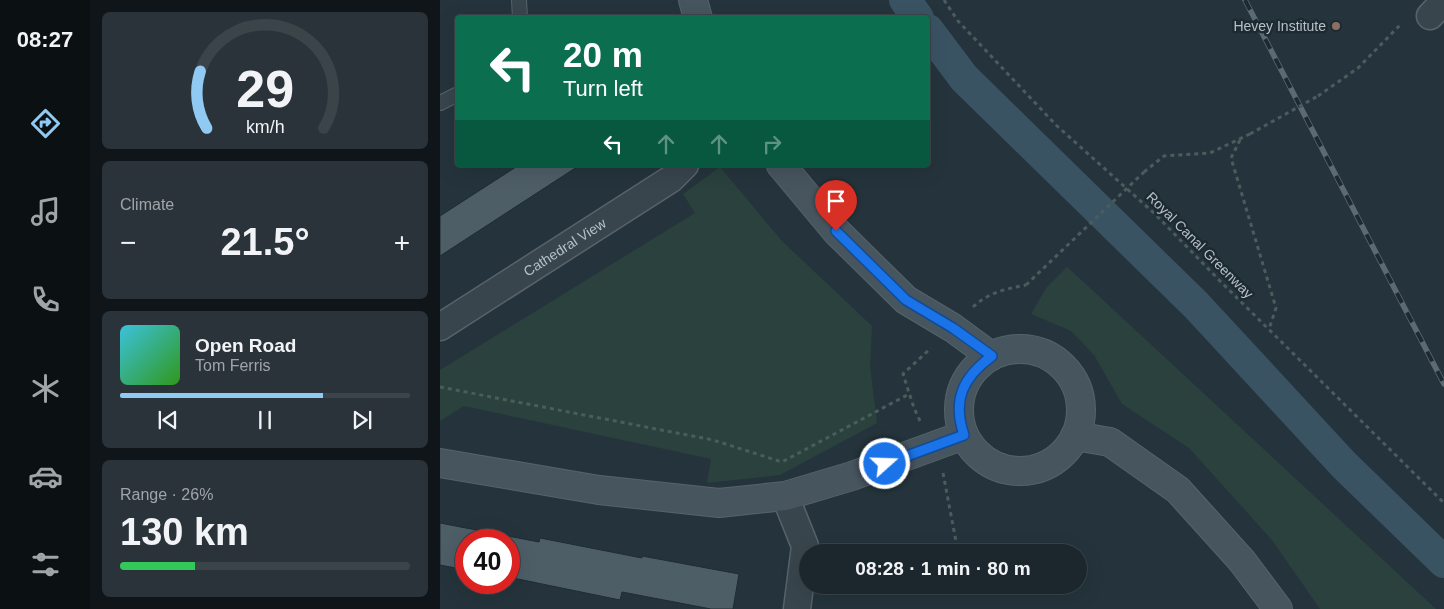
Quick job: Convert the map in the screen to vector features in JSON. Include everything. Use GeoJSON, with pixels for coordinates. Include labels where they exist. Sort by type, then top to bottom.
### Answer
{"type":"FeatureCollection","features":[{"type":"Feature","properties":{"kind":"street"},"geometry":{"type":"LineString","coordinates":[[693,0],[697,15]]}},
{"type":"Feature","properties":{"kind":"street","name":"Cathedral View"},"geometry":{"type":"LineString","coordinates":[[440,327],[671,179],[683,167]]}},
{"type":"Feature","properties":{"kind":"street"},"geometry":{"type":"LineString","coordinates":[[784,167],[836,231],[906,300],[953,328],[992,356]]}},
{"type":"Feature","properties":{"kind":"street"},"geometry":{"type":"LineString","coordinates":[[1011,350],[1030,350],[1048,356],[1062,366],[1071,376],[1077,388],[1081,415],[1075,436],[1069,447],[1050,463],[1032,470],[1013,471],[992,465],[976,452],[964,435],[959,416],[960,394],[966,380],[977,366],[992,356],[1011,350]]}},
{"type":"Feature","properties":{"kind":"street"},"geometry":{"type":"LineString","coordinates":[[440,463],[600,490],[719,503],[786,496],[852,476],[964,435]]}},
{"type":"Feature","properties":{"kind":"street"},"geometry":{"type":"LineString","coordinates":[[1075,436],[1110,442],[1178,490],[1242,561],[1278,609]]}},
{"type":"Feature","properties":{"kind":"street"},"geometry":{"type":"LineString","coordinates":[[786,496],[805,546],[797,609]]}},
{"type":"Feature","properties":{"kind":"lane"},"geometry":{"type":"LineString","coordinates":[[519,0],[520,15]]}},
{"type":"Feature","properties":{"kind":"lane"},"geometry":{"type":"LineString","coordinates":[[440,103],[455,96]]}},
{"type":"Feature","properties":{"kind":"path","name":"Royal Canal Greenway"},"geometry":{"type":"LineString","coordinates":[[944,0],[958,22],[1056,125],[1155,214],[1444,503]]}},
{"type":"Feature","properties":{"kind":"path"},"geometry":{"type":"LineString","coordinates":[[957,544],[944,475],[914,408],[903,374],[953,328],[982,298],[1005,289],[1026,285],[1144,172],[1164,156],[1210,153],[1240,140],[1318,96],[1358,68],[1420,5],[1437,8]]}},
{"type":"Feature","properties":{"kind":"path"},"geometry":{"type":"LineString","coordinates":[[1240,140],[1231,158],[1276,308],[1269,329]]}},
{"type":"Feature","properties":{"kind":"path"},"geometry":{"type":"LineString","coordinates":[[440,387],[713,440],[782,462],[909,394]]}},
{"type":"Feature","properties":{"kind":"green space"},"geometry":{"type":"Polygon","coordinates":[[[720,167],[782,241],[872,326],[870,366],[877,423],[780,475],[707,483],[711,459],[464,406],[440,421],[440,370],[695,213],[683,194],[720,167]]]}},
{"type":"Feature","properties":{"kind":"green space"},"geometry":{"type":"Polygon","coordinates":[[[1067,267],[1436,609],[1320,609],[1272,540],[1189,448],[1122,404],[1094,355],[1071,331],[1031,314],[1046,288],[1067,267]]]}},
{"type":"Feature","properties":{"kind":"building"},"geometry":{"type":"Polygon","coordinates":[[[516,167],[577,167],[440,256],[440,216],[516,167]]]}},
{"type":"Feature","properties":{"kind":"building"},"geometry":{"type":"Polygon","coordinates":[[[440,523],[471,529],[455,529],[455,568],[440,565],[440,523]]]}},
{"type":"Feature","properties":{"kind":"building"},"geometry":{"type":"Polygon","coordinates":[[[520,538],[539,542],[540,538],[642,558],[642,556],[739,574],[733,609],[711,609],[622,592],[620,600],[520,579],[520,538]]]}},
{"type":"Feature","properties":{"kind":"waterway"},"geometry":{"type":"LineString","coordinates":[[905,0],[916,15]]}},
{"type":"Feature","properties":{"kind":"waterway"},"geometry":{"type":"LineString","coordinates":[[930,33],[964,78],[1196,305],[1344,465],[1444,562]]}},
{"type":"Feature","properties":{"kind":"railway"},"geometry":{"type":"LineString","coordinates":[[1245,0],[1444,384]]}},
{"type":"Feature","properties":{"kind":"place","name":"Hevey Institute"},"geometry":{"type":"Point","coordinates":[1336,26]}},
{"type":"Feature","properties":{"kind":"route"},"geometry":{"type":"LineString","coordinates":[[836,231],[906,300],[953,328],[992,356],[977,366],[966,380],[960,394],[958,410],[964,435],[885,464]]}}]}
